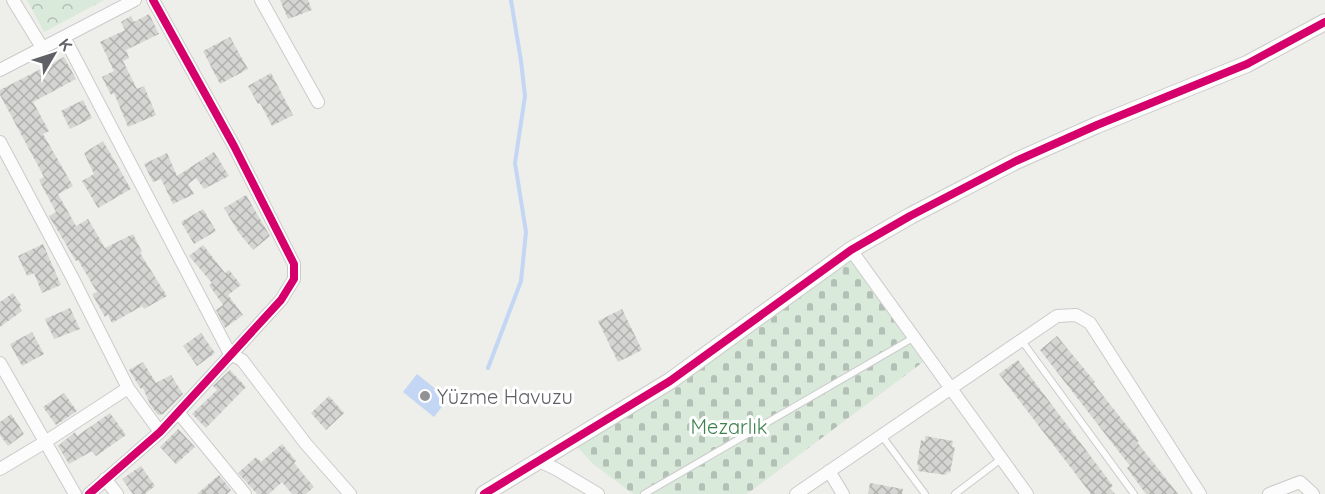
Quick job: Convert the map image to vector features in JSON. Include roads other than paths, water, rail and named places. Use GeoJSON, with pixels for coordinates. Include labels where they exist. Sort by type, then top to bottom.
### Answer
{"type":"FeatureCollection","features":[{"type":"Feature","properties":{"kind":"street"},"geometry":{"type":"LineString","coordinates":[[13,0],[43,49]]}},
{"type":"Feature","properties":{"kind":"street"},"geometry":{"type":"LineString","coordinates":[[89,494],[160,432],[281,300],[294,279],[294,264],[234,146],[153,0]]}},
{"type":"Feature","properties":{"kind":"street"},"geometry":{"type":"LineString","coordinates":[[261,0],[318,102]]}},
{"type":"Feature","properties":{"kind":"street"},"geometry":{"type":"LineString","coordinates":[[0,70],[132,1]]}},
{"type":"Feature","properties":{"kind":"street"},"geometry":{"type":"LineString","coordinates":[[484,494],[670,381],[851,250],[910,216],[1016,160],[1247,64],[1325,22]]}},
{"type":"Feature","properties":{"kind":"street"},"geometry":{"type":"LineString","coordinates":[[64,37],[230,354],[242,360],[306,444],[350,494]]}},
{"type":"Feature","properties":{"kind":"street"},"geometry":{"type":"LineString","coordinates":[[0,142],[128,388],[160,432]]}},
{"type":"Feature","properties":{"kind":"street"},"geometry":{"type":"LineString","coordinates":[[851,250],[1027,494]]}},
{"type":"Feature","properties":{"kind":"street"},"geometry":{"type":"LineString","coordinates":[[796,494],[1058,316],[1076,315],[1090,322],[1200,494]]}},
{"type":"Feature","properties":{"kind":"street"},"geometry":{"type":"LineString","coordinates":[[0,363],[75,494]]}},
{"type":"Feature","properties":{"kind":"street"},"geometry":{"type":"LineString","coordinates":[[0,469],[128,388]]}},
{"type":"Feature","properties":{"kind":"street"},"geometry":{"type":"LineString","coordinates":[[178,412],[245,494]]}},
{"type":"Feature","properties":{"kind":"street"},"geometry":{"type":"LineString","coordinates":[[539,461],[598,494]]}},
{"type":"Feature","properties":{"kind":"street"},"geometry":{"type":"LineString","coordinates":[[829,471],[843,494]]}},
{"type":"Feature","properties":{"kind":"street"},"geometry":{"type":"LineString","coordinates":[[105,479],[117,494]]}},
{"type":"Feature","properties":{"kind":"street"},"geometry":{"type":"LineString","coordinates":[[1269,494],[1300,482],[1313,494]]}},
{"type":"Feature","properties":{"kind":"lane"},"geometry":{"type":"LineString","coordinates":[[644,494],[913,338]]}},
{"type":"Feature","properties":{"kind":"lane"},"geometry":{"type":"LineString","coordinates":[[1022,340],[1134,494]]}},
{"type":"Feature","properties":{"kind":"lane"},"geometry":{"type":"LineString","coordinates":[[882,435],[925,494]]}},
{"type":"Feature","properties":{"kind":"lane"},"geometry":{"type":"LineString","coordinates":[[956,494],[1001,459]]}},
{"type":"Feature","properties":{"kind":"water","name":"Yüzme Havuzu"},"geometry":{"type":"Polygon","coordinates":[[[417,374],[448,399],[434,417],[403,392],[417,374]]]}},
{"type":"Feature","properties":{"kind":"waterway"},"geometry":{"type":"LineString","coordinates":[[488,368],[521,281],[526,232],[515,163],[525,96],[511,0]]}},
{"type":"Feature","properties":{"kind":"place","name":"Yüzme Havuzu"},"geometry":{"type":"Point","coordinates":[425,396]}},
{"type":"Feature","properties":{"kind":"park label","name":"Mezarlık"},"geometry":{"type":"Point","coordinates":[729,426]}}]}
